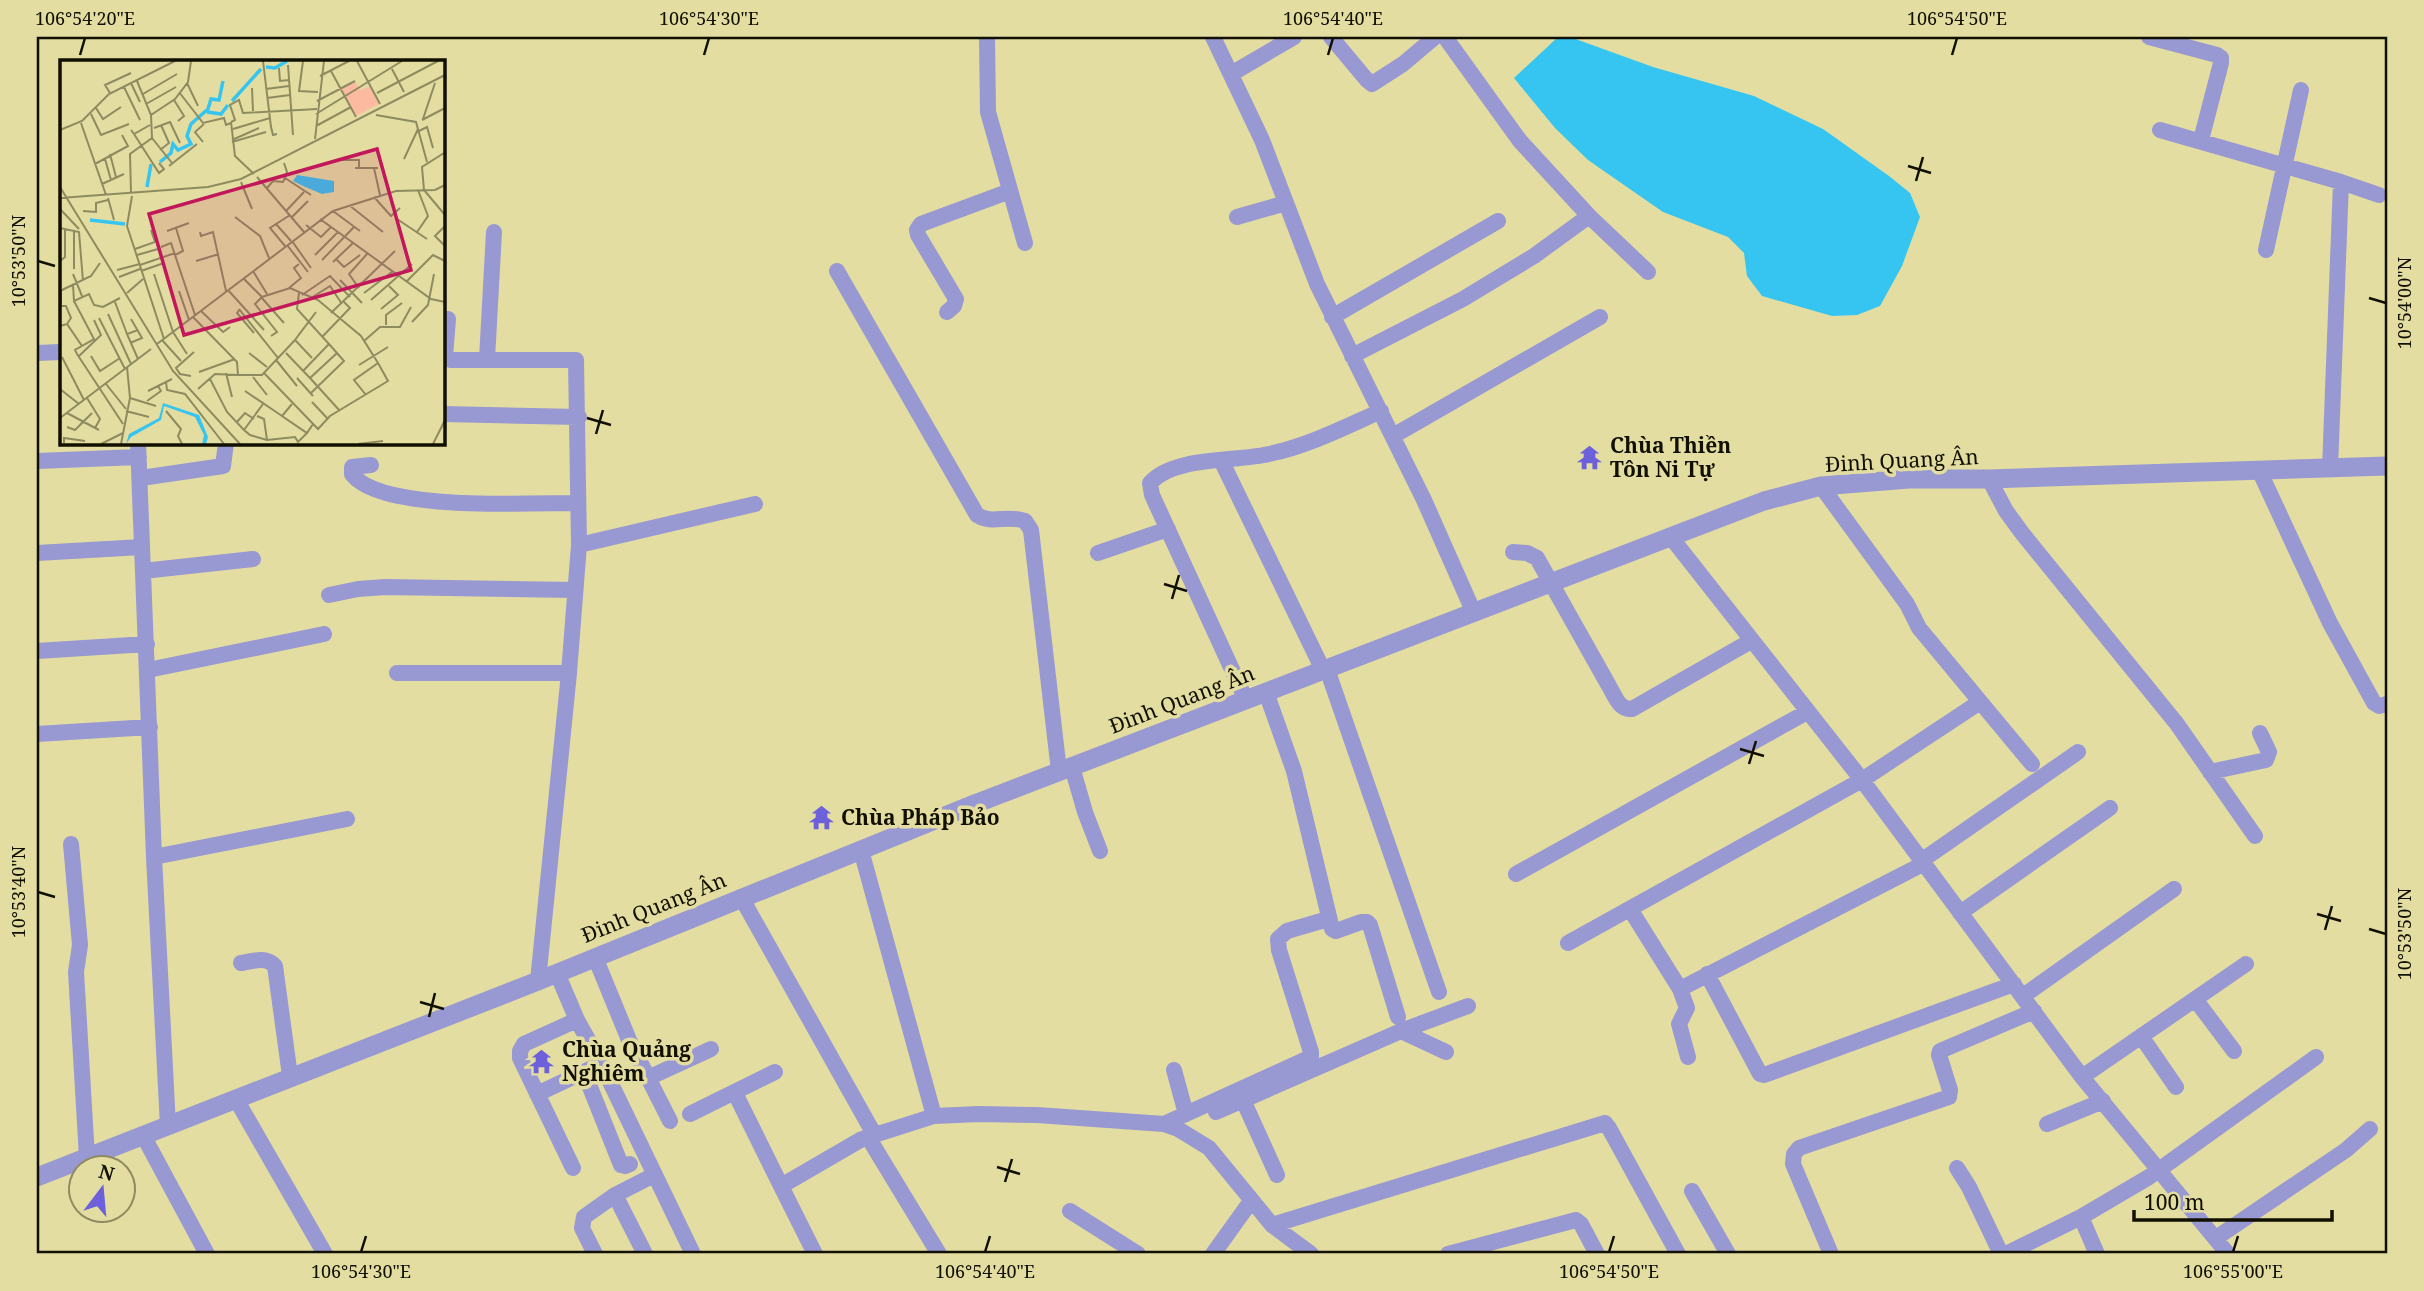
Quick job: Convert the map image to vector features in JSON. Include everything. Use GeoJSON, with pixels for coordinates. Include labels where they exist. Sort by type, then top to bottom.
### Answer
{"type":"FeatureCollection","features":[{"type":"Feature","properties":{"kind":"street"},"geometry":{"type":"LineString","coordinates":[[987,37],[988,112],[1025,243]]}},
{"type":"Feature","properties":{"kind":"street"},"geometry":{"type":"LineString","coordinates":[[1213,37],[1262,140],[1332,317],[1424,500],[1474,613]]}},
{"type":"Feature","properties":{"kind":"street"},"geometry":{"type":"LineString","coordinates":[[1231,74],[1294,37]]}},
{"type":"Feature","properties":{"kind":"street"},"geometry":{"type":"LineString","coordinates":[[1331,37],[1372,84],[1403,64],[1435,37]]}},
{"type":"Feature","properties":{"kind":"street"},"geometry":{"type":"LineString","coordinates":[[1445,37],[1520,141],[1589,216],[1648,272]]}},
{"type":"Feature","properties":{"kind":"street"},"geometry":{"type":"LineString","coordinates":[[2149,37],[2184,42],[2221,58],[2201,140]]}},
{"type":"Feature","properties":{"kind":"street"},"geometry":{"type":"LineString","coordinates":[[2266,250],[2301,90]]}},
{"type":"Feature","properties":{"kind":"street"},"geometry":{"type":"LineString","coordinates":[[2160,130],[2342,181],[2379,195]]}},
{"type":"Feature","properties":{"kind":"street"},"geometry":{"type":"LineString","coordinates":[[2330,468],[2342,181]]}},
{"type":"Feature","properties":{"kind":"street"},"geometry":{"type":"LineString","coordinates":[[947,312],[954,306],[956,299],[917,230],[921,224],[1010,191]]}},
{"type":"Feature","properties":{"kind":"street"},"geometry":{"type":"LineString","coordinates":[[1237,217],[1286,202]]}},
{"type":"Feature","properties":{"kind":"street"},"geometry":{"type":"LineString","coordinates":[[1352,356],[1463,299],[1534,256],[1589,216]]}},
{"type":"Feature","properties":{"kind":"street"},"geometry":{"type":"LineString","coordinates":[[1332,317],[1498,220]]}},
{"type":"Feature","properties":{"kind":"street"},"geometry":{"type":"LineString","coordinates":[[486,359],[494,232]]}},
{"type":"Feature","properties":{"kind":"street"},"geometry":{"type":"LineString","coordinates":[[837,271],[977,515],[990,520],[1014,517],[1025,521],[1031,530],[1065,769],[1100,851]]}},
{"type":"Feature","properties":{"kind":"street"},"geometry":{"type":"LineString","coordinates":[[1392,436],[1600,317]]}},
{"type":"Feature","properties":{"kind":"street"},"geometry":{"type":"LineString","coordinates":[[448,319],[447,359],[576,360],[579,544],[538,981]]}},
{"type":"Feature","properties":{"kind":"street"},"geometry":{"type":"LineString","coordinates":[[37,354],[60,352]]}},
{"type":"Feature","properties":{"kind":"street"},"geometry":{"type":"LineString","coordinates":[[1246,700],[1152,495],[1150,483],[1159,474],[1185,466],[1270,454],[1331,433],[1381,411]]}},
{"type":"Feature","properties":{"kind":"street"},"geometry":{"type":"LineString","coordinates":[[444,414],[579,416]]}},
{"type":"Feature","properties":{"kind":"street"},"geometry":{"type":"LineString","coordinates":[[141,478],[223,466],[226,444]]}},
{"type":"Feature","properties":{"kind":"street"},"geometry":{"type":"LineString","coordinates":[[37,461],[139,450],[154,857],[168,1126]]}},
{"type":"Feature","properties":{"kind":"street"},"geometry":{"type":"LineString","coordinates":[[1221,460],[1325,670],[1439,992]]}},
{"type":"Feature","properties":{"kind":"street"},"geometry":{"type":"LineString","coordinates":[[371,465],[354,466],[351,470],[354,477],[386,495],[420,501],[577,503]]}},
{"type":"Feature","properties":{"kind":"street","name":"Đinh Quang Ân"},"geometry":{"type":"LineString","coordinates":[[96,1154],[538,981],[741,897],[1065,769],[1765,501],[1821,486],[1909,479],[1989,479],[2387,466]]}},
{"type":"Feature","properties":{"kind":"street"},"geometry":{"type":"LineString","coordinates":[[2259,470],[2330,623],[2374,703],[2379,706],[2387,704]]}},
{"type":"Feature","properties":{"kind":"street"},"geometry":{"type":"LineString","coordinates":[[1989,479],[2006,511],[2022,533],[2177,724],[2255,836]]}},
{"type":"Feature","properties":{"kind":"street"},"geometry":{"type":"LineString","coordinates":[[1821,486],[1908,604],[1919,628],[2032,764]]}},
{"type":"Feature","properties":{"kind":"street"},"geometry":{"type":"LineString","coordinates":[[579,544],[755,504]]}},
{"type":"Feature","properties":{"kind":"street"},"geometry":{"type":"LineString","coordinates":[[1098,553],[1168,529]]}},
{"type":"Feature","properties":{"kind":"street"},"geometry":{"type":"LineString","coordinates":[[1670,536],[1862,780],[2082,1077],[2228,1254]]}},
{"type":"Feature","properties":{"kind":"street"},"geometry":{"type":"LineString","coordinates":[[37,553],[142,547]]}},
{"type":"Feature","properties":{"kind":"street"},"geometry":{"type":"LineString","coordinates":[[1513,552],[1534,555],[1625,710],[1632,709],[1751,640]]}},
{"type":"Feature","properties":{"kind":"street"},"geometry":{"type":"LineString","coordinates":[[143,571],[253,559]]}},
{"type":"Feature","properties":{"kind":"street"},"geometry":{"type":"LineString","coordinates":[[328,595],[385,587],[575,590]]}},
{"type":"Feature","properties":{"kind":"street"},"geometry":{"type":"LineString","coordinates":[[148,670],[324,634]]}},
{"type":"Feature","properties":{"kind":"street"},"geometry":{"type":"LineString","coordinates":[[37,651],[147,644]]}},
{"type":"Feature","properties":{"kind":"street"},"geometry":{"type":"LineString","coordinates":[[397,673],[569,673]]}},
{"type":"Feature","properties":{"kind":"street"},"geometry":{"type":"LineString","coordinates":[[1266,692],[1294,771],[1333,931],[1361,922],[1370,925],[1400,1024],[1447,1052]]}},
{"type":"Feature","properties":{"kind":"street"},"geometry":{"type":"LineString","coordinates":[[1568,943],[1862,780],[1980,702]]}},
{"type":"Feature","properties":{"kind":"street"},"geometry":{"type":"LineString","coordinates":[[1517,874],[1807,712]]}},
{"type":"Feature","properties":{"kind":"street"},"geometry":{"type":"LineString","coordinates":[[37,734],[150,727]]}},
{"type":"Feature","properties":{"kind":"street"},"geometry":{"type":"LineString","coordinates":[[2210,772],[2266,760],[2269,752],[2260,733]]}},
{"type":"Feature","properties":{"kind":"street"},"geometry":{"type":"LineString","coordinates":[[1680,989],[1922,862],[2078,752]]}},
{"type":"Feature","properties":{"kind":"street"},"geometry":{"type":"LineString","coordinates":[[1960,913],[2110,808]]}},
{"type":"Feature","properties":{"kind":"street"},"geometry":{"type":"LineString","coordinates":[[154,857],[348,819]]}},
{"type":"Feature","properties":{"kind":"street"},"geometry":{"type":"LineString","coordinates":[[71,844],[80,945],[76,972],[87,1154]]}},
{"type":"Feature","properties":{"kind":"street"},"geometry":{"type":"LineString","coordinates":[[861,850],[934,1116]]}},
{"type":"Feature","properties":{"kind":"street"},"geometry":{"type":"LineString","coordinates":[[1707,974],[1753,1063],[1760,1074],[1764,1075],[2019,990],[2174,889]]}},
{"type":"Feature","properties":{"kind":"street"},"geometry":{"type":"LineString","coordinates":[[741,897],[939,1254]]}},
{"type":"Feature","properties":{"kind":"street"},"geometry":{"type":"LineString","coordinates":[[1630,909],[1680,989],[1687,1008],[1679,1024],[1688,1057]]}},
{"type":"Feature","properties":{"kind":"street"},"geometry":{"type":"LineString","coordinates":[[1171,1126],[1186,1114],[1311,1056],[1278,939],[1287,931],[1328,919]]}},
{"type":"Feature","properties":{"kind":"street"},"geometry":{"type":"LineString","coordinates":[[595,957],[629,1040],[670,1121]]}},
{"type":"Feature","properties":{"kind":"street"},"geometry":{"type":"LineString","coordinates":[[241,963],[264,959],[275,966],[290,1076]]}},
{"type":"Feature","properties":{"kind":"street"},"geometry":{"type":"LineString","coordinates":[[2082,1077],[2246,964]]}},
{"type":"Feature","properties":{"kind":"street"},"geometry":{"type":"LineString","coordinates":[[557,973],[577,1020],[601,1063],[693,1254]]}},
{"type":"Feature","properties":{"kind":"street"},"geometry":{"type":"LineString","coordinates":[[2195,999],[2234,1051]]}},
{"type":"Feature","properties":{"kind":"street"},"geometry":{"type":"LineString","coordinates":[[781,1186],[871,1135],[934,1116],[1037,1115],[1171,1126],[1243,1100],[1400,1024],[1468,1006]]}},
{"type":"Feature","properties":{"kind":"street"},"geometry":{"type":"LineString","coordinates":[[1831,1254],[1793,1164],[1794,1154],[1799,1148],[1949,1097],[1950,1090],[1940,1051],[2034,1011]]}},
{"type":"Feature","properties":{"kind":"street"},"geometry":{"type":"LineString","coordinates":[[573,1168],[520,1058],[520,1051],[524,1044],[577,1020]]}},
{"type":"Feature","properties":{"kind":"street"},"geometry":{"type":"LineString","coordinates":[[2141,1036],[2176,1087]]}},
{"type":"Feature","properties":{"kind":"street"},"geometry":{"type":"LineString","coordinates":[[648,1078],[711,1049]]}},
{"type":"Feature","properties":{"kind":"street"},"geometry":{"type":"LineString","coordinates":[[1957,1168],[2003,1254],[2081,1217],[2160,1170],[2316,1057]]}},
{"type":"Feature","properties":{"kind":"street"},"geometry":{"type":"LineString","coordinates":[[537,1094],[601,1063]]}},
{"type":"Feature","properties":{"kind":"street"},"geometry":{"type":"LineString","coordinates":[[1174,1070],[1186,1114]]}},
{"type":"Feature","properties":{"kind":"street"},"geometry":{"type":"LineString","coordinates":[[584,1072],[621,1165],[630,1164]]}},
{"type":"Feature","properties":{"kind":"street"},"geometry":{"type":"LineString","coordinates":[[690,1114],[775,1072]]}},
{"type":"Feature","properties":{"kind":"street"},"geometry":{"type":"LineString","coordinates":[[735,1093],[815,1254]]}},
{"type":"Feature","properties":{"kind":"street"},"geometry":{"type":"LineString","coordinates":[[236,1098],[326,1254]]}},
{"type":"Feature","properties":{"kind":"street"},"geometry":{"type":"LineString","coordinates":[[1243,1100],[1277,1175]]}},
{"type":"Feature","properties":{"kind":"street"},"geometry":{"type":"LineString","coordinates":[[2047,1124],[2103,1101]]}},
{"type":"Feature","properties":{"kind":"street"},"geometry":{"type":"LineString","coordinates":[[1272,1225],[1605,1123],[1678,1254]]}},
{"type":"Feature","properties":{"kind":"street"},"geometry":{"type":"LineString","coordinates":[[1171,1126],[1209,1148],[1272,1225],[1311,1254]]}},
{"type":"Feature","properties":{"kind":"street"},"geometry":{"type":"LineString","coordinates":[[2216,1238],[2346,1150],[2370,1129]]}},
{"type":"Feature","properties":{"kind":"street"},"geometry":{"type":"LineString","coordinates":[[144,1137],[207,1254]]}},
{"type":"Feature","properties":{"kind":"street","name":"Đinh Quang Ân"},"geometry":{"type":"LineString","coordinates":[[37,1177],[66,1165]]}},
{"type":"Feature","properties":{"kind":"street"},"geometry":{"type":"LineString","coordinates":[[595,1254],[582,1222],[584,1217],[615,1195],[654,1175]]}},
{"type":"Feature","properties":{"kind":"street"},"geometry":{"type":"LineString","coordinates":[[1692,1191],[1728,1254]]}},
{"type":"Feature","properties":{"kind":"street"},"geometry":{"type":"LineString","coordinates":[[615,1195],[645,1254]]}},
{"type":"Feature","properties":{"kind":"street"},"geometry":{"type":"LineString","coordinates":[[1213,1254],[1251,1200]]}},
{"type":"Feature","properties":{"kind":"street"},"geometry":{"type":"LineString","coordinates":[[1070,1211],[1138,1254]]}},
{"type":"Feature","properties":{"kind":"street"},"geometry":{"type":"LineString","coordinates":[[2081,1217],[2097,1254]]}},
{"type":"Feature","properties":{"kind":"street"},"geometry":{"type":"LineString","coordinates":[[1448,1254],[1576,1220],[1581,1224],[1597,1254]]}},
{"type":"Feature","properties":{"kind":"water"},"geometry":{"type":"Polygon","coordinates":[[[1558,37],[1570,37],[1653,67],[1754,96],[1823,129],[1910,193],[1920,217],[1902,266],[1880,306],[1857,315],[1832,316],[1762,296],[1747,276],[1744,253],[1728,237],[1663,212],[1588,160],[1555,128],[1514,78],[1558,37]]]}},
{"type":"Feature","properties":{"kind":"place","name":"Chùa Thiền Tôn Ni Tự"},"geometry":{"type":"Point","coordinates":[1590,458]}},
{"type":"Feature","properties":{"kind":"place","name":"Chùa Pháp Bảo"},"geometry":{"type":"Point","coordinates":[821,818]}},
{"type":"Feature","properties":{"kind":"place","name":"Chùa Quảng Nghiêm"},"geometry":{"type":"Point","coordinates":[542,1062]}}]}
